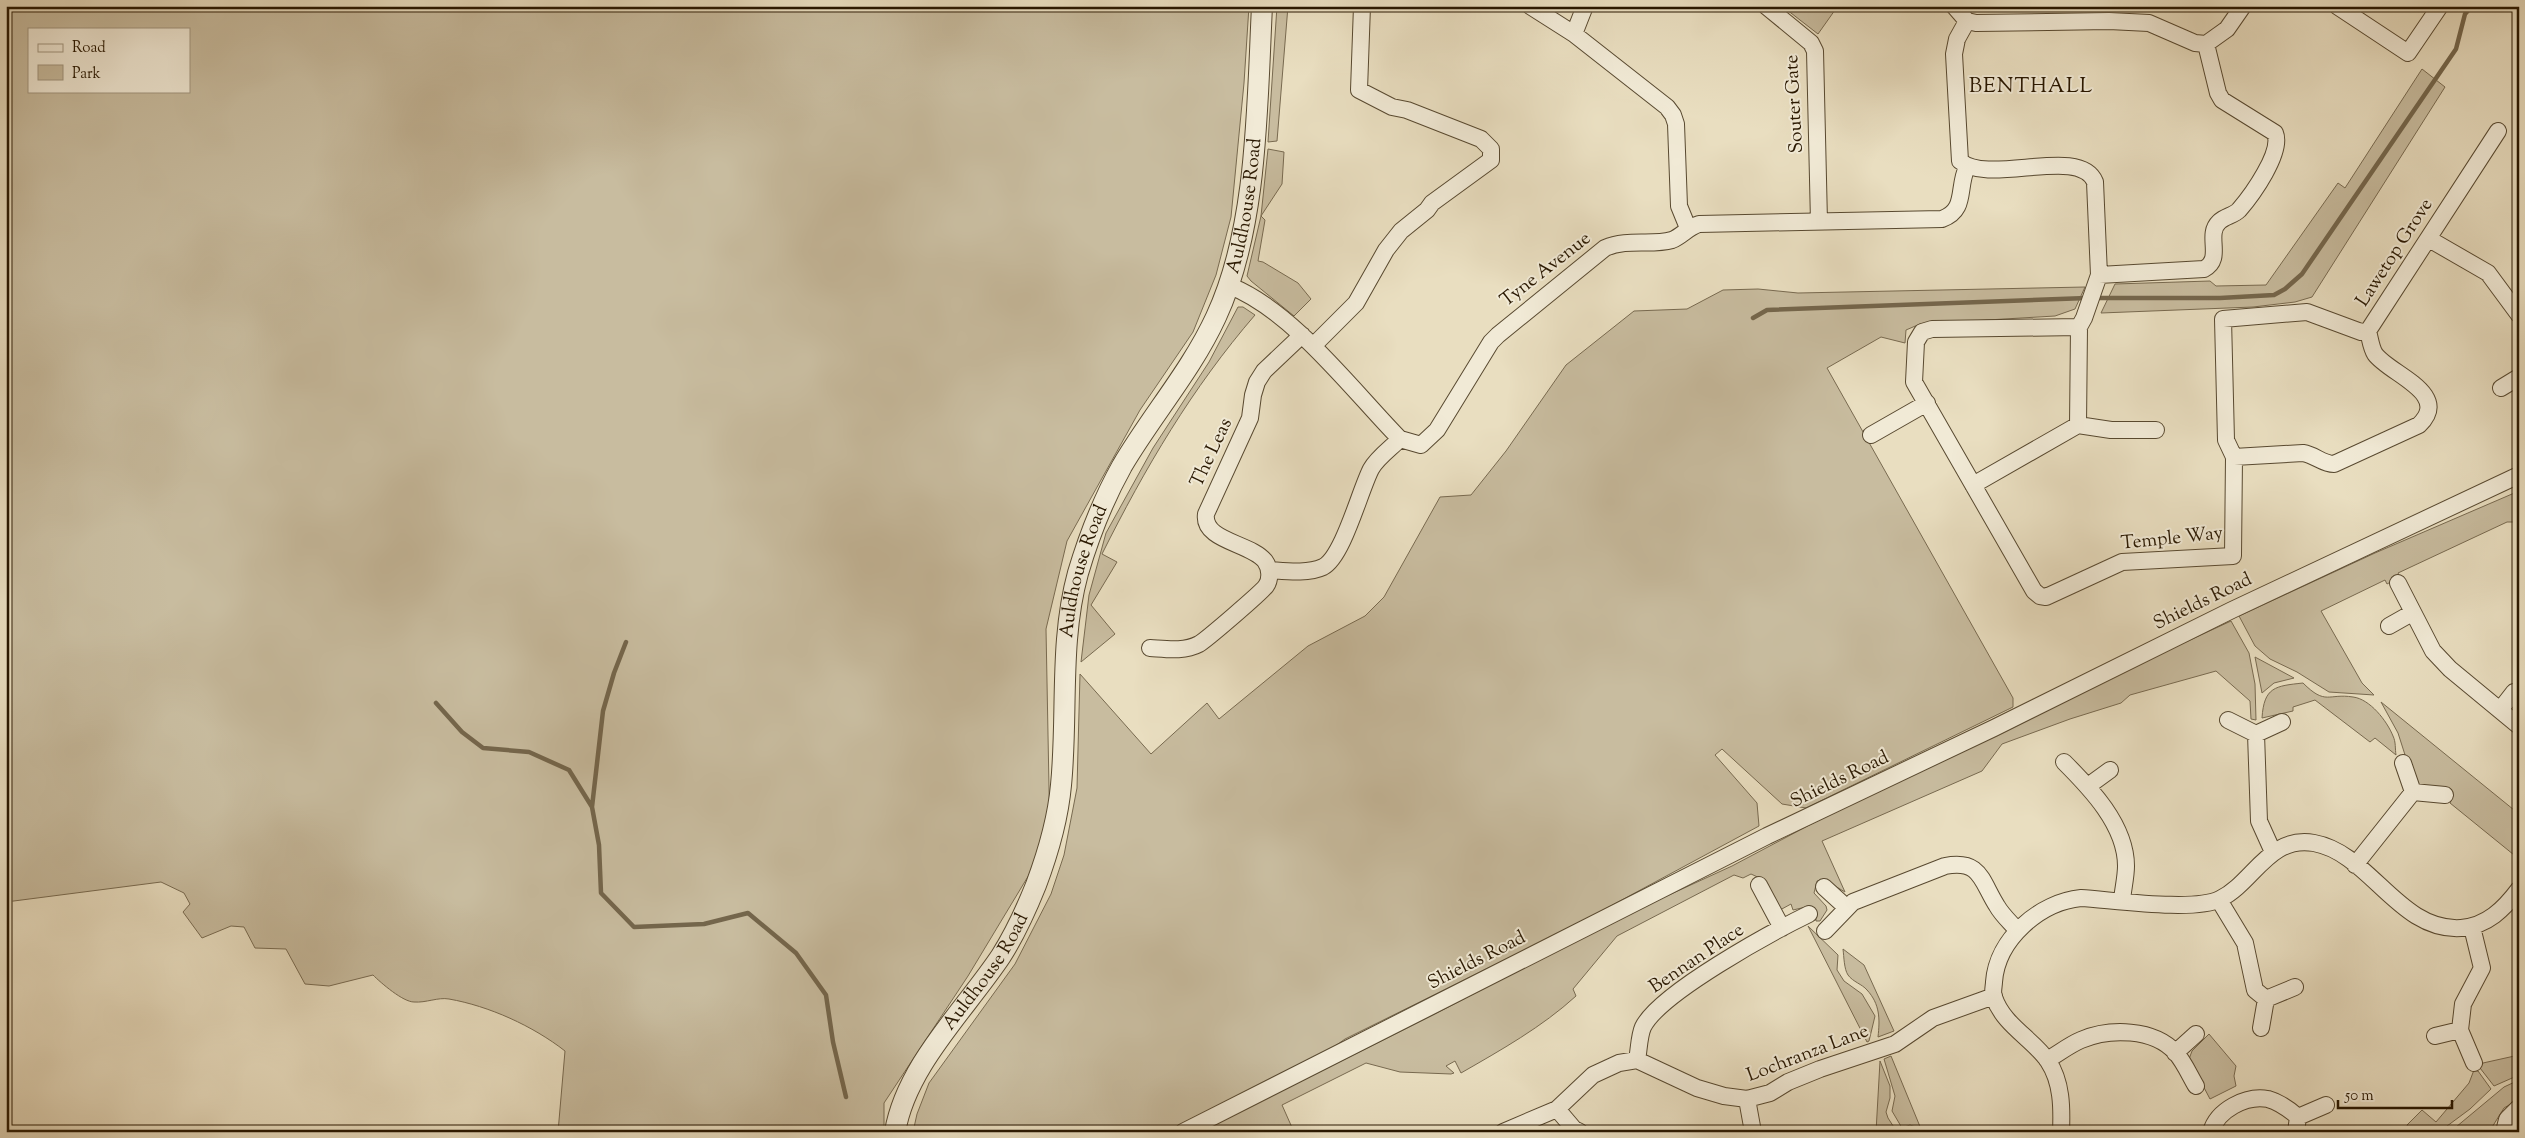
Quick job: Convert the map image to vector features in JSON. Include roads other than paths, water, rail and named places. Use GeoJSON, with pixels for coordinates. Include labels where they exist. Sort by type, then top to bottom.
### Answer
{"type":"FeatureCollection","features":[{"type":"Feature","properties":{"kind":"street","name":"Auldhouse Road"},"geometry":{"type":"LineString","coordinates":[[895,1132],[902,1104],[911,1087],[948,1026],[1001,955],[1016,930],[1037,884],[1059,801],[1068,634],[1075,588],[1083,556],[1094,522],[1118,474],[1200,351],[1230,286],[1246,210],[1253,147],[1262,6]]}},
{"type":"Feature","properties":{"kind":"street"},"geometry":{"type":"LineString","coordinates":[[1307,341],[1356,303],[1386,250],[1401,231],[1427,210],[1432,203],[1491,160],[1492,154],[1491,149],[1481,139],[1407,110],[1400,110],[1359,90],[1357,85],[1362,6]]}},
{"type":"Feature","properties":{"kind":"street"},"geometry":{"type":"LineString","coordinates":[[1530,6],[1574,34],[1667,107],[1673,115],[1676,124],[1679,206],[1688,228]]}},
{"type":"Feature","properties":{"kind":"street"},"geometry":{"type":"LineString","coordinates":[[1574,34],[1585,6]]}},
{"type":"Feature","properties":{"kind":"street","name":"Souter Gate"},"geometry":{"type":"LineString","coordinates":[[1766,6],[1811,43],[1815,51],[1819,222]]}},
{"type":"Feature","properties":{"kind":"street"},"geometry":{"type":"LineString","coordinates":[[1954,6],[1967,21],[2002,24],[2109,13],[2149,22],[2195,43],[2206,44],[2227,29],[2243,6]]}},
{"type":"Feature","properties":{"kind":"street"},"geometry":{"type":"LineString","coordinates":[[2337,6],[2408,53],[2440,6]]}},
{"type":"Feature","properties":{"kind":"street"},"geometry":{"type":"LineString","coordinates":[[1967,21],[1957,40],[1954,54],[1960,161],[1967,167],[1982,169],[2064,166],[2081,168],[2088,171],[2095,182],[2099,275],[2079,327],[2078,425]]}},
{"type":"Feature","properties":{"kind":"street"},"geometry":{"type":"LineString","coordinates":[[2099,275],[2204,269],[2210,266],[2214,260],[2216,226],[2219,221],[2239,210],[2269,165],[2276,150],[2277,138],[2275,133],[2222,100],[2218,93],[2206,44]]}},
{"type":"Feature","properties":{"kind":"street","name":"Lawetop Grove"},"geometry":{"type":"LineString","coordinates":[[2234,457],[2226,440],[2223,319],[2307,312],[2361,332],[2368,331],[2498,131]]}},
{"type":"Feature","properties":{"kind":"street","name":"Tyne Avenue"},"geometry":{"type":"LineString","coordinates":[[1400,439],[1421,445],[1428,439],[1437,430],[1491,342],[1518,317],[1605,248],[1622,242],[1671,240],[1688,228],[1699,224],[1942,220],[1955,212],[1960,203],[1963,177],[1967,167]]}},
{"type":"Feature","properties":{"kind":"street"},"geometry":{"type":"LineString","coordinates":[[2429,239],[2488,273],[2519,315]]}},
{"type":"Feature","properties":{"kind":"street"},"geometry":{"type":"LineString","coordinates":[[1150,648],[1184,649],[1200,644],[1266,587],[1270,570],[1290,572],[1319,569],[1330,561],[1357,509],[1371,468],[1400,439],[1287,321],[1252,296],[1230,286]]}},
{"type":"Feature","properties":{"kind":"street","name":"Temple Way"},"geometry":{"type":"LineString","coordinates":[[2079,327],[1932,329],[1922,332],[1916,342],[1914,382],[2034,591],[2040,596],[2046,597],[2122,562],[2233,556],[2234,457]]}},
{"type":"Feature","properties":{"kind":"street"},"geometry":{"type":"LineString","coordinates":[[2234,457],[2303,453],[2310,454],[2328,464],[2334,464],[2420,425],[2425,420],[2428,410],[2427,399],[2420,389],[2375,353],[2368,331]]}},
{"type":"Feature","properties":{"kind":"street","name":"The Leas"},"geometry":{"type":"LineString","coordinates":[[1270,570],[1259,554],[1209,529],[1206,514],[1250,418],[1257,382],[1264,371],[1307,341]]}},
{"type":"Feature","properties":{"kind":"street"},"geometry":{"type":"LineString","coordinates":[[2501,388],[2519,377]]}},
{"type":"Feature","properties":{"kind":"street"},"geometry":{"type":"LineString","coordinates":[[1871,435],[1927,403]]}},
{"type":"Feature","properties":{"kind":"street"},"geometry":{"type":"LineString","coordinates":[[1972,485],[2078,425],[2111,430],[2156,430]]}},
{"type":"Feature","properties":{"kind":"street","name":"Shields Road"},"geometry":{"type":"LineString","coordinates":[[1183,1132],[1767,836],[1994,728],[2232,610],[2519,475]]}},
{"type":"Feature","properties":{"kind":"street"},"geometry":{"type":"LineString","coordinates":[[2398,583],[2433,651],[2450,669],[2519,726]]}},
{"type":"Feature","properties":{"kind":"street"},"geometry":{"type":"LineString","coordinates":[[2389,626],[2412,613]]}},
{"type":"Feature","properties":{"kind":"street"},"geometry":{"type":"LineString","coordinates":[[2500,710],[2514,692]]}},
{"type":"Feature","properties":{"kind":"street"},"geometry":{"type":"LineString","coordinates":[[2228,720],[2256,734]]}},
{"type":"Feature","properties":{"kind":"street"},"geometry":{"type":"LineString","coordinates":[[2256,734],[2282,722]]}},
{"type":"Feature","properties":{"kind":"street"},"geometry":{"type":"LineString","coordinates":[[2256,734],[2259,821],[2273,852]]}},
{"type":"Feature","properties":{"kind":"street"},"geometry":{"type":"LineString","coordinates":[[2064,762],[2088,786],[2112,821],[2121,840],[2126,865],[2122,900]]}},
{"type":"Feature","properties":{"kind":"street"},"geometry":{"type":"LineString","coordinates":[[2403,763],[2412,792]]}},
{"type":"Feature","properties":{"kind":"street"},"geometry":{"type":"LineString","coordinates":[[2088,786],[2110,770]]}},
{"type":"Feature","properties":{"kind":"street"},"geometry":{"type":"LineString","coordinates":[[2355,864],[2412,792]]}},
{"type":"Feature","properties":{"kind":"street"},"geometry":{"type":"LineString","coordinates":[[2412,792],[2445,795]]}},
{"type":"Feature","properties":{"kind":"street"},"geometry":{"type":"LineString","coordinates":[[2061,1132],[2061,1099],[2056,1076],[2047,1060],[2021,1036],[2005,1016],[1994,996],[1994,974],[1999,958],[2017,930],[2048,908],[2064,900],[2122,900],[2193,906],[2219,900],[2229,894],[2273,852],[2286,844],[2302,842],[2315,843],[2330,848],[2355,864],[2424,920],[2452,928],[2472,927],[2494,917],[2519,889]]}},
{"type":"Feature","properties":{"kind":"street"},"geometry":{"type":"LineString","coordinates":[[1825,931],[1853,902],[1945,866],[1967,865],[1978,872],[1998,907],[2017,930]]}},
{"type":"Feature","properties":{"kind":"street"},"geometry":{"type":"LineString","coordinates":[[1759,885],[1782,928]]}},
{"type":"Feature","properties":{"kind":"street"},"geometry":{"type":"LineString","coordinates":[[1824,887],[1848,908]]}},
{"type":"Feature","properties":{"kind":"street"},"geometry":{"type":"LineString","coordinates":[[2219,900],[2245,943],[2255,990],[2266,999]]}},
{"type":"Feature","properties":{"kind":"street","name":"Bennan Place"},"geometry":{"type":"LineString","coordinates":[[1637,1060],[1643,1027],[1660,1005],[1706,973],[1809,914]]}},
{"type":"Feature","properties":{"kind":"street"},"geometry":{"type":"LineString","coordinates":[[2472,927],[2482,968],[2463,1004],[2460,1030],[2474,1063]]}},
{"type":"Feature","properties":{"kind":"street"},"geometry":{"type":"LineString","coordinates":[[2266,999],[2295,987]]}},
{"type":"Feature","properties":{"kind":"street","name":"Lochranza Lane"},"geometry":{"type":"LineString","coordinates":[[1637,1060],[1697,1088],[1724,1096],[1747,1099],[1770,1093],[1788,1082],[1820,1069],[1894,1044],[1933,1018],[1994,996]]}},
{"type":"Feature","properties":{"kind":"street"},"geometry":{"type":"LineString","coordinates":[[2261,1028],[2266,999]]}},
{"type":"Feature","properties":{"kind":"street"},"geometry":{"type":"LineString","coordinates":[[2435,1036],[2460,1030]]}},
{"type":"Feature","properties":{"kind":"street"},"geometry":{"type":"LineString","coordinates":[[2047,1060],[2080,1040],[2098,1035],[2132,1032],[2148,1036],[2175,1053],[2196,1086]]}},
{"type":"Feature","properties":{"kind":"street"},"geometry":{"type":"LineString","coordinates":[[2175,1053],[2196,1034]]}},
{"type":"Feature","properties":{"kind":"street"},"geometry":{"type":"LineString","coordinates":[[1503,1132],[1557,1109],[1593,1075],[1606,1067],[1637,1060]]}},
{"type":"Feature","properties":{"kind":"street"},"geometry":{"type":"LineString","coordinates":[[1747,1099],[1754,1132]]}},
{"type":"Feature","properties":{"kind":"street"},"geometry":{"type":"LineString","coordinates":[[2211,1132],[2219,1118],[2230,1108],[2248,1100],[2269,1100],[2284,1106],[2297,1125],[2326,1105]]}},
{"type":"Feature","properties":{"kind":"street"},"geometry":{"type":"LineString","coordinates":[[1557,1109],[1574,1129],[1580,1132]]}},
{"type":"Feature","properties":{"kind":"street"},"geometry":{"type":"LineString","coordinates":[[2506,1132],[2509,1120],[2519,1110]]}},
{"type":"Feature","properties":{"kind":"waterway"},"geometry":{"type":"LineString","coordinates":[[2095,298],[2220,298],[2274,295],[2285,289],[2302,274],[2456,49],[2465,14],[2472,6]]}},
{"type":"Feature","properties":{"kind":"waterway"},"geometry":{"type":"LineString","coordinates":[[1753,318],[1767,310],[2087,298]]}},
{"type":"Feature","properties":{"kind":"waterway"},"geometry":{"type":"LineString","coordinates":[[626,642],[614,673],[603,711],[592,807],[599,845],[601,893],[634,927],[704,924],[748,913],[796,953],[826,995],[833,1042],[846,1097]]}},
{"type":"Feature","properties":{"kind":"waterway"},"geometry":{"type":"LineString","coordinates":[[436,703],[462,732],[483,748],[529,752],[569,770],[592,807]]}},
{"type":"Feature","properties":{"kind":"district","name":"BENTHALL"},"geometry":{"type":"Point","coordinates":[2031,87]}}]}
